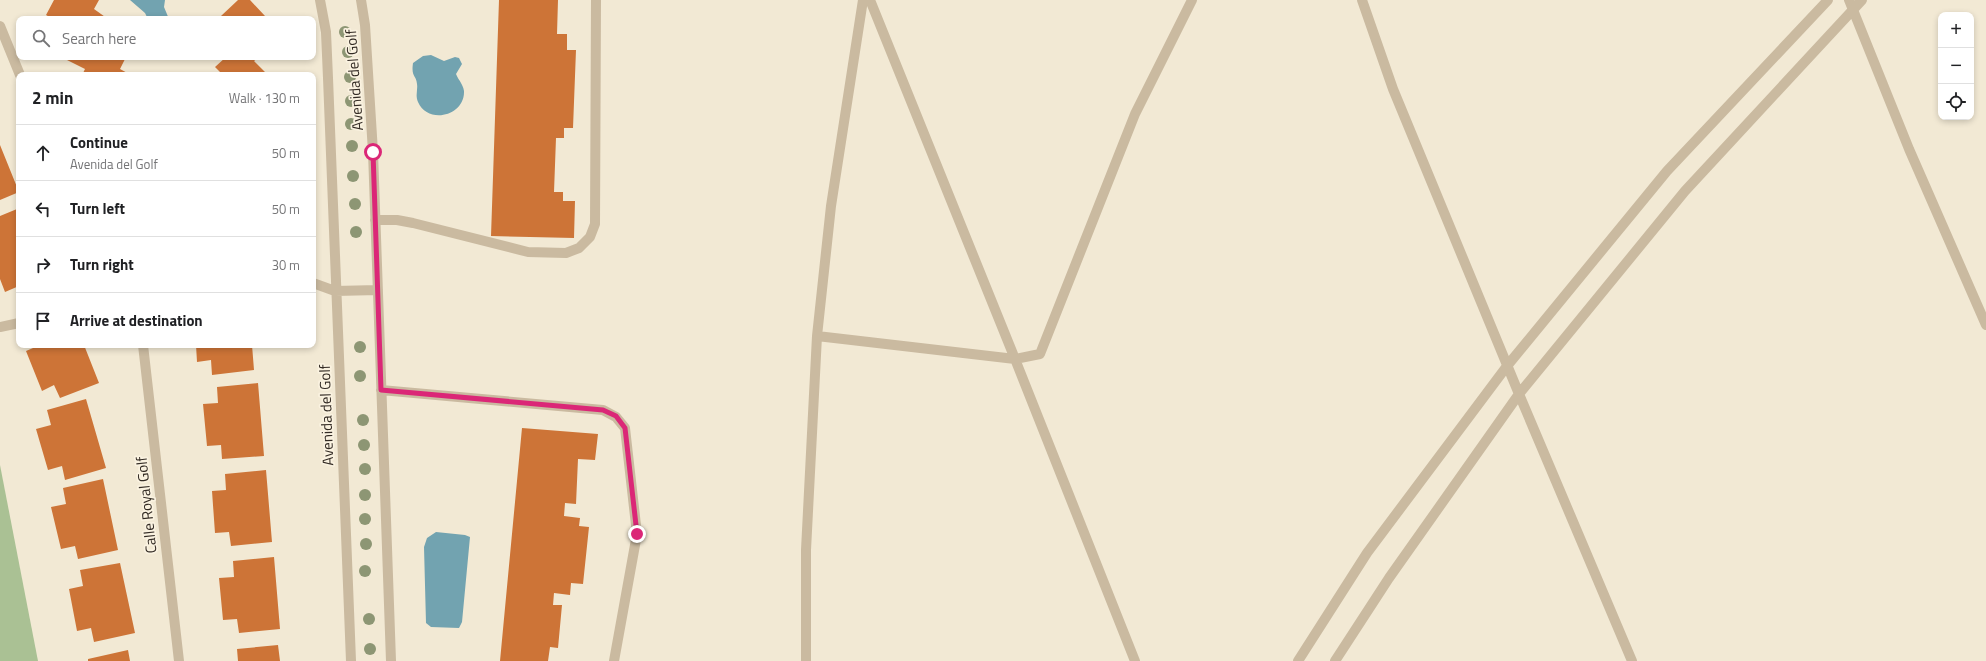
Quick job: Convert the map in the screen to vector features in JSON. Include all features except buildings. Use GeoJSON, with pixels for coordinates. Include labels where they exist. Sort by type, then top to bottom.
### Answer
{"type":"FeatureCollection","features":[{"type":"Feature","properties":{"kind":"street","name":"Avenida del Golf"},"geometry":{"type":"LineString","coordinates":[[320,0],[326,32],[335,291],[351,661]]}},
{"type":"Feature","properties":{"kind":"street","name":"Avenida del Golf"},"geometry":{"type":"LineString","coordinates":[[361,0],[370,90],[391,661]]}},
{"type":"Feature","properties":{"kind":"street"},"geometry":{"type":"LineString","coordinates":[[375,220],[397,220],[413,223],[528,252],[566,253],[579,248],[590,236],[595,224],[596,0]]}},
{"type":"Feature","properties":{"kind":"street"},"geometry":{"type":"LineString","coordinates":[[806,661],[806,550],[817,336],[831,206],[863,0]]}},
{"type":"Feature","properties":{"kind":"street"},"geometry":{"type":"LineString","coordinates":[[870,0],[1135,661]]}},
{"type":"Feature","properties":{"kind":"street"},"geometry":{"type":"LineString","coordinates":[[817,336],[1015,359],[1040,354],[1134,114],[1192,0]]}},
{"type":"Feature","properties":{"kind":"street"},"geometry":{"type":"LineString","coordinates":[[1362,0],[1393,89],[1518,394],[1632,661]]}},
{"type":"Feature","properties":{"kind":"street"},"geometry":{"type":"LineString","coordinates":[[1298,661],[1366,554],[1507,366],[1666,171],[1828,0]]}},
{"type":"Feature","properties":{"kind":"street"},"geometry":{"type":"LineString","coordinates":[[1335,661],[1389,578],[1518,394],[1685,191],[1851,4],[1862,0]]}},
{"type":"Feature","properties":{"kind":"street"},"geometry":{"type":"LineString","coordinates":[[1851,4],[1909,149],[1986,325]]}},
{"type":"Feature","properties":{"kind":"street"},"geometry":{"type":"LineString","coordinates":[[0,26],[19,72]]}},
{"type":"Feature","properties":{"kind":"street"},"geometry":{"type":"LineString","coordinates":[[316,284],[335,291],[378,290]]}},
{"type":"Feature","properties":{"kind":"street"},"geometry":{"type":"LineString","coordinates":[[0,327],[16,324]]}},
{"type":"Feature","properties":{"kind":"street","name":"Calle Royal Golf"},"geometry":{"type":"LineString","coordinates":[[143,348],[179,661]]}},
{"type":"Feature","properties":{"kind":"street"},"geometry":{"type":"LineString","coordinates":[[381,390],[603,410],[616,416],[625,428],[637,534],[614,661]]}},
{"type":"Feature","properties":{"kind":"green space"},"geometry":{"type":"Polygon","coordinates":[[[0,465],[38,661],[0,661],[0,465]]]}},
{"type":"Feature","properties":{"kind":"water"},"geometry":{"type":"Polygon","coordinates":[[[130,0],[165,0],[164,7],[168,16],[146,16],[130,0]]]}},
{"type":"Feature","properties":{"kind":"water"},"geometry":{"type":"Polygon","coordinates":[[[431,55],[444,61],[455,57],[459,58],[462,64],[456,74],[464,91],[463,100],[453,112],[437,115],[430,114],[423,109],[418,102],[417,84],[413,74],[413,63],[423,56],[431,55]]]}},
{"type":"Feature","properties":{"kind":"water"},"geometry":{"type":"Polygon","coordinates":[[[436,532],[465,535],[470,537],[462,622],[459,628],[431,627],[426,623],[424,547],[427,538],[436,532]]]}},
{"type":"Feature","properties":{"kind":"route"},"geometry":{"type":"LineString","coordinates":[[373,152],[381,390],[603,410],[616,416],[625,428],[630,459],[637,534]]}}]}
